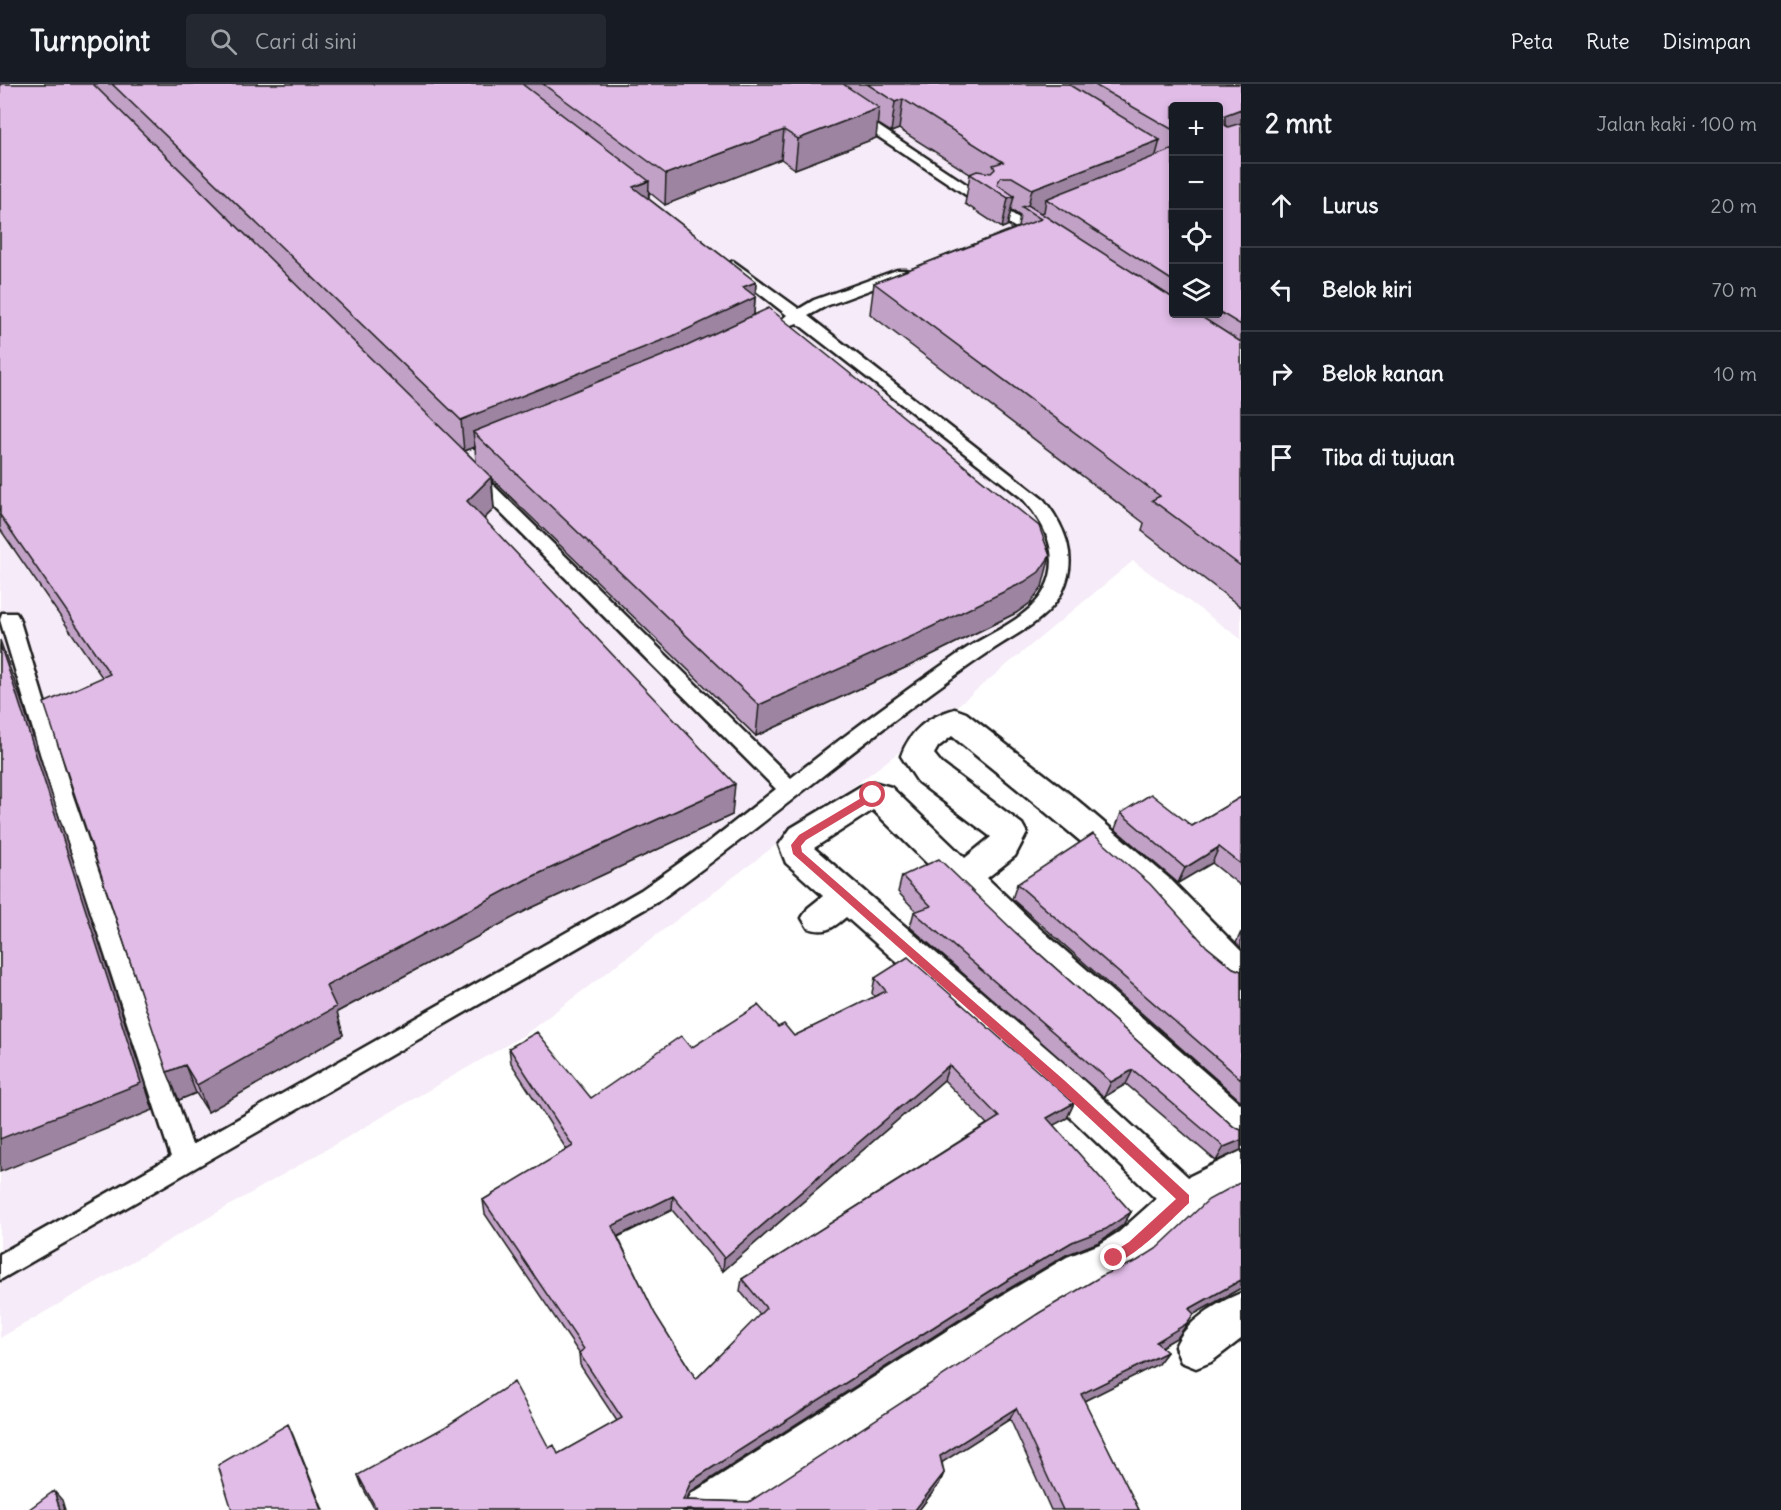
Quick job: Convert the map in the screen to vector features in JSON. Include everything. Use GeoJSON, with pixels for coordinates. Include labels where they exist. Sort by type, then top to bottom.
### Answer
{"type":"FeatureCollection","features":[{"type":"Feature","properties":{"kind":"street"},"geometry":{"type":"LineString","coordinates":[[962,876],[1001,848],[1009,840],[1010,833],[930,774],[917,756],[920,745],[935,729],[955,721],[1064,808],[1159,890],[1210,945],[1241,973]]}},
{"type":"Feature","properties":{"kind":"street"},"geometry":{"type":"LineString","coordinates":[[1184,1199],[1060,1083],[834,907],[798,854],[796,845],[803,837],[873,795],[884,799],[1025,937],[1241,1128]]}},
{"type":"Feature","properties":{"kind":"street"},"geometry":{"type":"LineString","coordinates":[[707,1510],[1016,1310],[1082,1271],[1114,1258],[1133,1246],[1184,1199],[1241,1168]]}},
{"type":"Feature","properties":{"kind":"street"},"geometry":{"type":"LineString","coordinates":[[1197,1347],[1241,1313]]}},
{"type":"Feature","properties":{"kind":"lane"},"geometry":{"type":"LineString","coordinates":[[806,84],[980,198]]}},
{"type":"Feature","properties":{"kind":"lane"},"geometry":{"type":"LineString","coordinates":[[1000,212],[1055,247]]}},
{"type":"Feature","properties":{"kind":"lane"},"geometry":{"type":"LineString","coordinates":[[1004,235],[1048,219]]}},
{"type":"Feature","properties":{"kind":"lane"},"geometry":{"type":"LineString","coordinates":[[0,1268],[649,896],[713,851],[858,736],[980,647],[1003,636],[1044,603],[1054,591],[1061,562],[1058,534],[1043,508],[1028,494],[722,258]]}},
{"type":"Feature","properties":{"kind":"lane"},"geometry":{"type":"LineString","coordinates":[[776,326],[820,303],[917,267]]}},
{"type":"Feature","properties":{"kind":"lane"},"geometry":{"type":"LineString","coordinates":[[471,458],[460,462],[790,790]]}},
{"type":"Feature","properties":{"kind":"lane"},"geometry":{"type":"LineString","coordinates":[[9,618],[62,793],[185,1162]]}},
{"type":"Feature","properties":{"kind":"shaded area"},"geometry":{"type":"Polygon","coordinates":[[[0,84],[1241,84],[1241,639],[1133,561],[923,734],[524,1035],[0,1338],[0,84]]]}},
{"type":"Feature","properties":{"kind":"building"},"geometry":{"type":"Polygon","coordinates":[[[0,84],[93,84],[491,477],[467,501],[735,784],[527,879],[326,986],[336,1007],[197,1085],[185,1065],[167,1072],[44,703],[110,674],[0,515],[0,84]]]}},
{"type":"Feature","properties":{"kind":"building"},"geometry":{"type":"Polygon","coordinates":[[[112,84],[522,84],[649,181],[633,187],[756,282],[743,287],[756,297],[673,336],[461,420],[112,84]]]}},
{"type":"Feature","properties":{"kind":"building"},"geometry":{"type":"Polygon","coordinates":[[[543,84],[843,84],[879,108],[798,139],[784,130],[666,174],[543,84]]]}},
{"type":"Feature","properties":{"kind":"building"},"geometry":{"type":"Polygon","coordinates":[[[867,84],[1068,84],[1160,140],[1032,189],[1012,177],[1001,177],[997,184],[1014,196],[1008,198],[970,174],[977,171],[991,173],[995,169],[993,165],[1003,162],[903,99],[895,102],[867,84]]]}},
{"type":"Feature","properties":{"kind":"building"},"geometry":{"type":"Polygon","coordinates":[[[1093,84],[1241,84],[1241,109],[1225,115],[1225,125],[1228,127],[1241,123],[1241,325],[1223,314],[1223,102],[1169,102],[1169,128],[1093,84]]]}},
{"type":"Feature","properties":{"kind":"building"},"geometry":{"type":"Polygon","coordinates":[[[1169,151],[1169,278],[1046,199],[1169,151]]]}},
{"type":"Feature","properties":{"kind":"building"},"geometry":{"type":"Polygon","coordinates":[[[1028,205],[1169,295],[1169,318],[1203,318],[1241,342],[1241,566],[1152,500],[1160,496],[874,283],[1041,219],[1022,207],[1028,205]]]}},
{"type":"Feature","properties":{"kind":"building"},"geometry":{"type":"Polygon","coordinates":[[[769,308],[1039,526],[1050,556],[1039,572],[1024,582],[915,635],[759,705],[473,432],[687,346],[769,308]]]}},
{"type":"Feature","properties":{"kind":"building"},"geometry":{"type":"Polygon","coordinates":[[[0,645],[141,1083],[0,1139],[0,645]]]}},
{"type":"Feature","properties":{"kind":"building"},"geometry":{"type":"Polygon","coordinates":[[[1151,794],[1192,826],[1241,797],[1241,864],[1219,847],[1185,868],[1121,813],[1151,794]]]}},
{"type":"Feature","properties":{"kind":"building"},"geometry":{"type":"Polygon","coordinates":[[[1093,834],[1150,884],[1207,947],[1233,968],[1241,971],[1241,1079],[1017,884],[1093,834]]]}},
{"type":"Feature","properties":{"kind":"building"},"geometry":{"type":"Polygon","coordinates":[[[939,859],[1016,933],[1234,1127],[1241,1130],[1241,1140],[1224,1147],[1133,1070],[1111,1082],[914,912],[931,906],[902,876],[939,859]]]}},
{"type":"Feature","properties":{"kind":"building"},"geometry":{"type":"Polygon","coordinates":[[[908,957],[1074,1103],[1047,1118],[1131,1212],[1106,1229],[1072,1242],[1006,1281],[691,1481],[683,1500],[749,1502],[1039,1313],[1105,1274],[1137,1261],[1156,1249],[1208,1200],[1241,1182],[1241,1280],[1189,1309],[1194,1314],[1186,1324],[1156,1342],[1167,1352],[1081,1394],[1139,1510],[1063,1510],[1016,1408],[940,1456],[944,1473],[915,1510],[377,1510],[358,1475],[445,1427],[514,1382],[549,1448],[554,1445],[558,1454],[622,1418],[579,1353],[584,1349],[483,1200],[573,1146],[509,1048],[537,1032],[591,1098],[681,1036],[691,1048],[758,1005],[778,1027],[784,1024],[794,1036],[886,991],[875,978],[908,957]],[[949,1065],[724,1258],[673,1196],[612,1226],[655,1314],[696,1379],[766,1308],[742,1279],[999,1117],[949,1065]]]}},
{"type":"Feature","properties":{"kind":"building"},"geometry":{"type":"Polygon","coordinates":[[[288,1424],[322,1510],[232,1510],[218,1465],[288,1424]]]}},
{"type":"Feature","properties":{"kind":"building"},"geometry":{"type":"Polygon","coordinates":[[[54,1491],[60,1510],[28,1510],[54,1491]]]}},
{"type":"Feature","properties":{"kind":"route"},"geometry":{"type":"LineString","coordinates":[[873,795],[803,837],[796,845],[798,854],[1060,1083],[1184,1199],[1133,1246],[1114,1258]]}}]}
